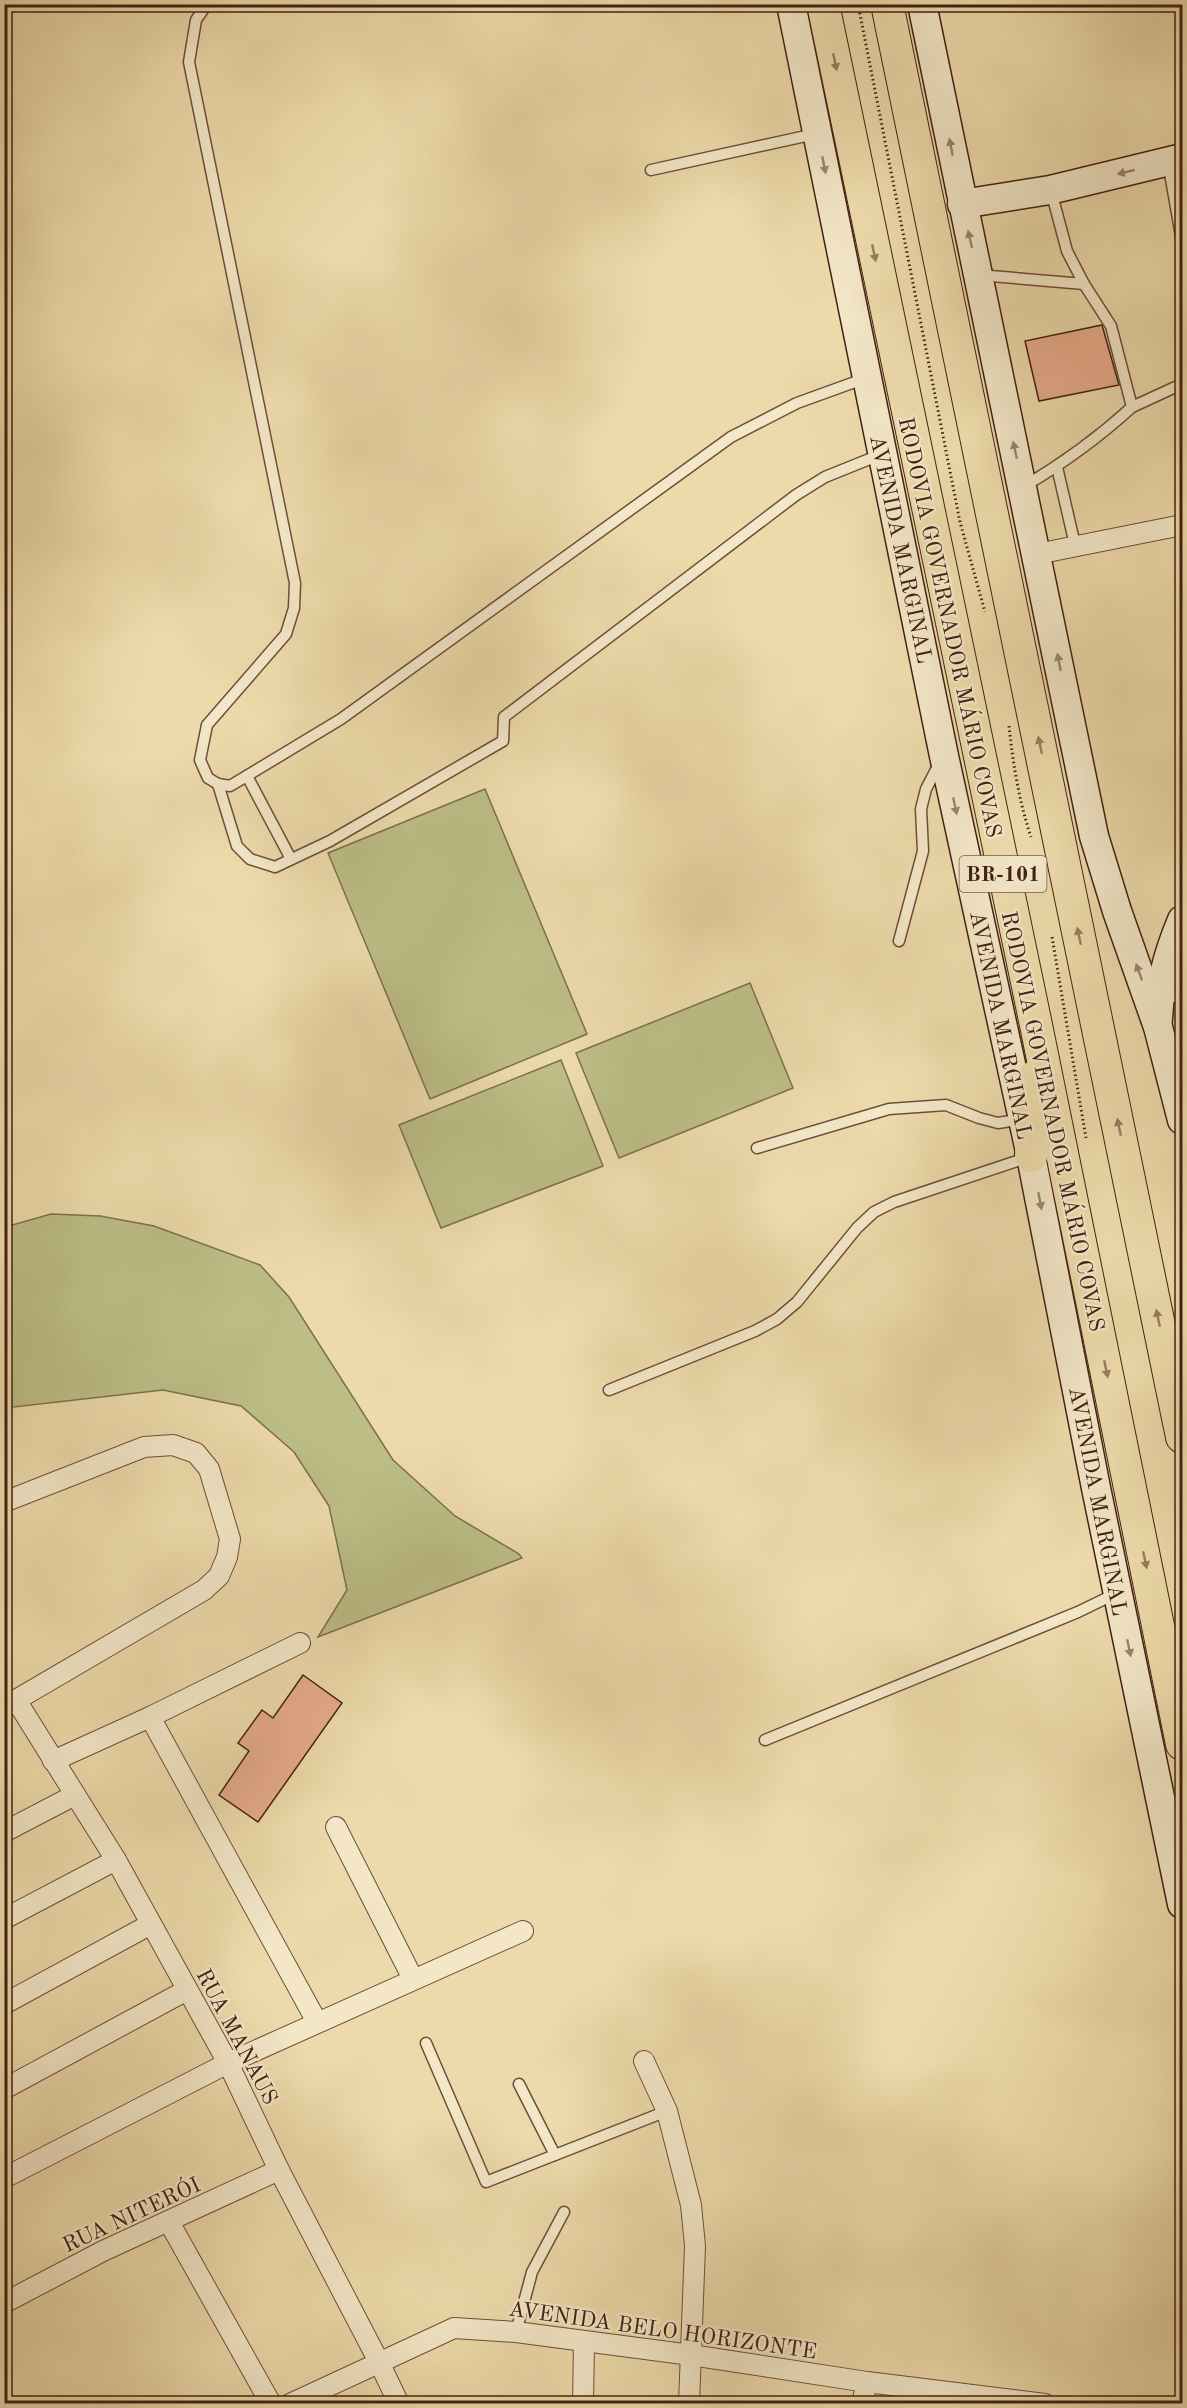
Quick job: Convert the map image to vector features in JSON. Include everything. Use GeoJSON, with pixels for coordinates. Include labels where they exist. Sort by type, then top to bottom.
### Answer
{"type":"FeatureCollection","features":[{"type":"Feature","properties":{"kind":"main road","name":"RODOVIA GOVERNADOR MÁRIO COVAS"},"geometry":{"type":"LineString","coordinates":[[823,4],[1036,1026],[1182,1744]]}},
{"type":"Feature","properties":{"kind":"main road","name":"BR-101"},"geometry":{"type":"LineString","coordinates":[[887,4],[1182,1437]]}},
{"type":"Feature","properties":{"kind":"main road"},"geometry":{"type":"LineString","coordinates":[[1031,1156],[1036,1026]]}},
{"type":"Feature","properties":{"kind":"street","name":"AVENIDA MARGINAL"},"geometry":{"type":"LineString","coordinates":[[791,4],[944,756],[1031,1156],[1182,1904]]}},
{"type":"Feature","properties":{"kind":"street"},"geometry":{"type":"LineString","coordinates":[[922,4],[1094,836],[1158,1027],[1182,1120]]}},
{"type":"Feature","properties":{"kind":"street"},"geometry":{"type":"LineString","coordinates":[[962,204],[1050,190],[1175,160]]}},
{"type":"Feature","properties":{"kind":"street"},"geometry":{"type":"LineString","coordinates":[[1037,554],[1182,525]]}},
{"type":"Feature","properties":{"kind":"street"},"geometry":{"type":"LineString","coordinates":[[1158,1027],[1171,992],[1182,920]]}},
{"type":"Feature","properties":{"kind":"street"},"geometry":{"type":"LineString","coordinates":[[4,1502],[144,1447],[173,1445],[196,1453],[209,1469],[231,1539],[219,1576],[204,1590],[10,1704]]}},
{"type":"Feature","properties":{"kind":"street"},"geometry":{"type":"LineString","coordinates":[[54,1761],[150,1717],[300,1643]]}},
{"type":"Feature","properties":{"kind":"street","name":"RUA MANAUS"},"geometry":{"type":"LineString","coordinates":[[10,1704],[54,1761],[116,1860],[228,2063],[279,2170],[399,2403]]}},
{"type":"Feature","properties":{"kind":"street"},"geometry":{"type":"LineString","coordinates":[[150,1717],[317,2022]]}},
{"type":"Feature","properties":{"kind":"street"},"geometry":{"type":"LineString","coordinates":[[4,1832],[75,1795]]}},
{"type":"Feature","properties":{"kind":"street"},"geometry":{"type":"LineString","coordinates":[[336,1827],[412,1979]]}},
{"type":"Feature","properties":{"kind":"street"},"geometry":{"type":"LineString","coordinates":[[4,1919],[116,1860]]}},
{"type":"Feature","properties":{"kind":"street"},"geometry":{"type":"LineString","coordinates":[[4,2004],[151,1924]]}},
{"type":"Feature","properties":{"kind":"street"},"geometry":{"type":"LineString","coordinates":[[4,2178],[228,2063],[412,1979],[523,1932]]}},
{"type":"Feature","properties":{"kind":"street"},"geometry":{"type":"LineString","coordinates":[[4,2089],[187,1990]]}},
{"type":"Feature","properties":{"kind":"street"},"geometry":{"type":"LineString","coordinates":[[644,2061],[667,2111],[690,2205],[695,2246],[688,2403]]}},
{"type":"Feature","properties":{"kind":"street","name":"RUA NITERÓI"},"geometry":{"type":"LineString","coordinates":[[4,2303],[104,2251],[279,2170]]}},
{"type":"Feature","properties":{"kind":"street"},"geometry":{"type":"LineString","coordinates":[[169,2222],[271,2403]]}},
{"type":"Feature","properties":{"kind":"street","name":"AVENIDA BELO HORIZONTE"},"geometry":{"type":"LineString","coordinates":[[290,2403],[454,2328],[516,2332],[691,2355],[867,2382],[1045,2403]]}},
{"type":"Feature","properties":{"kind":"street"},"geometry":{"type":"LineString","coordinates":[[582,2403],[584,2342]]}},
{"type":"Feature","properties":{"kind":"street"},"geometry":{"type":"LineString","coordinates":[[862,2403],[867,2382]]}},
{"type":"Feature","properties":{"kind":"lane"},"geometry":{"type":"LineString","coordinates":[[207,4],[195,20],[189,62],[295,583],[294,608],[286,634],[207,724],[200,760],[208,778],[218,784],[230,786],[341,719],[730,437],[797,403],[866,378]]}},
{"type":"Feature","properties":{"kind":"lane"},"geometry":{"type":"LineString","coordinates":[[651,170],[817,134]]}},
{"type":"Feature","properties":{"kind":"lane"},"geometry":{"type":"LineString","coordinates":[[1175,160],[1182,242]]}},
{"type":"Feature","properties":{"kind":"lane"},"geometry":{"type":"LineString","coordinates":[[1050,190],[1067,251],[1084,284],[1111,326],[1132,406]]}},
{"type":"Feature","properties":{"kind":"lane"},"geometry":{"type":"LineString","coordinates":[[978,274],[1084,284]]}},
{"type":"Feature","properties":{"kind":"lane"},"geometry":{"type":"LineString","coordinates":[[1022,487],[1057,467],[1106,430],[1132,406],[1182,384]]}},
{"type":"Feature","properties":{"kind":"lane"},"geometry":{"type":"LineString","coordinates":[[218,784],[237,846],[250,859],[275,867],[330,841],[503,741],[504,717],[777,510],[825,477],[882,454]]}},
{"type":"Feature","properties":{"kind":"lane"},"geometry":{"type":"LineString","coordinates":[[1057,467],[1075,545]]}},
{"type":"Feature","properties":{"kind":"lane"},"geometry":{"type":"LineString","coordinates":[[899,941],[923,851],[921,809],[926,789],[944,756]]}},
{"type":"Feature","properties":{"kind":"lane"},"geometry":{"type":"LineString","coordinates":[[247,776],[291,859]]}},
{"type":"Feature","properties":{"kind":"lane"},"geometry":{"type":"LineString","coordinates":[[757,1148],[890,1109],[946,1105],[998,1123],[1023,1119]]}},
{"type":"Feature","properties":{"kind":"lane"},"geometry":{"type":"LineString","coordinates":[[609,1390],[755,1331],[777,1319],[797,1302],[857,1228],[874,1212],[894,1202],[1031,1156]]}},
{"type":"Feature","properties":{"kind":"lane"},"geometry":{"type":"LineString","coordinates":[[765,1740],[1078,1612],[1118,1593]]}},
{"type":"Feature","properties":{"kind":"lane"},"geometry":{"type":"LineString","coordinates":[[426,2043],[486,2182],[667,2111]]}},
{"type":"Feature","properties":{"kind":"lane"},"geometry":{"type":"LineString","coordinates":[[519,2084],[555,2155]]}},
{"type":"Feature","properties":{"kind":"lane"},"geometry":{"type":"LineString","coordinates":[[516,2332],[532,2272],[564,2212]]}},
{"type":"Feature","properties":{"kind":"path"},"geometry":{"type":"LineString","coordinates":[[858,4],[960,522],[986,614]]}},
{"type":"Feature","properties":{"kind":"path"},"geometry":{"type":"LineString","coordinates":[[1008,724],[1013,766],[1023,811],[1034,845]]}},
{"type":"Feature","properties":{"kind":"path"},"geometry":{"type":"LineString","coordinates":[[1052,935],[1087,1140]]}},
{"type":"Feature","properties":{"kind":"green space"},"geometry":{"type":"Polygon","coordinates":[[[485,789],[587,1034],[430,1099],[328,853],[485,789]]]}},
{"type":"Feature","properties":{"kind":"green space"},"geometry":{"type":"Polygon","coordinates":[[[750,983],[793,1088],[619,1158],[576,1053],[750,983]]]}},
{"type":"Feature","properties":{"kind":"green space"},"geometry":{"type":"Polygon","coordinates":[[[561,1060],[603,1166],[441,1228],[399,1125],[561,1060]]]}},
{"type":"Feature","properties":{"kind":"green space"},"geometry":{"type":"Polygon","coordinates":[[[51,1214],[100,1216],[154,1226],[260,1265],[289,1297],[393,1460],[455,1516],[522,1558],[318,1637],[347,1590],[329,1506],[294,1452],[241,1406],[163,1390],[5,1408],[5,1227],[51,1214]]]}},
{"type":"Feature","properties":{"kind":"building"},"geometry":{"type":"Polygon","coordinates":[[[1102,325],[1119,385],[1039,401],[1025,341],[1102,325]]]}},
{"type":"Feature","properties":{"kind":"building"},"geometry":{"type":"Polygon","coordinates":[[[303,1675],[342,1703],[258,1822],[219,1795],[249,1751],[238,1743],[262,1710],[273,1718],[303,1675]]]}}]}
